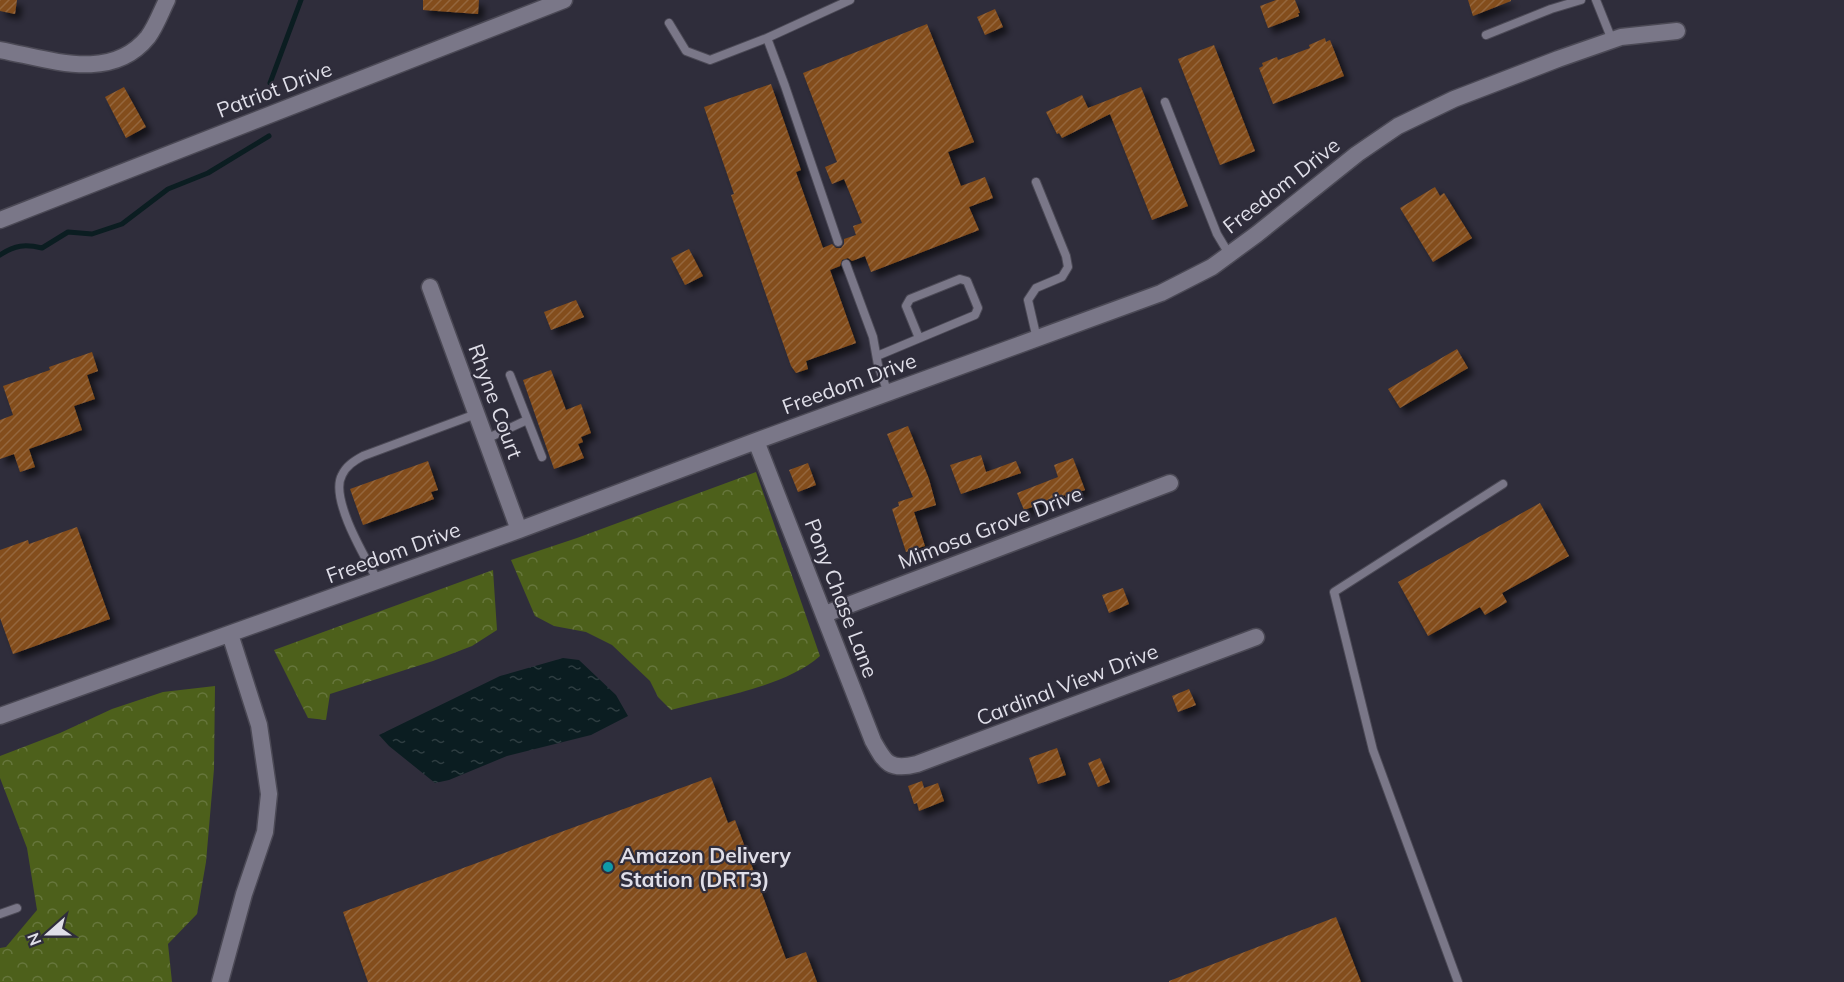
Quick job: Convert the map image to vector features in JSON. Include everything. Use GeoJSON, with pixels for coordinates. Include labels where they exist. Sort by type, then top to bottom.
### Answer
{"type":"FeatureCollection","features":[{"type":"Feature","properties":{"kind":"street"},"geometry":{"type":"LineString","coordinates":[[0,50],[89,66],[111,62],[132,52],[148,36],[167,0]]}},
{"type":"Feature","properties":{"kind":"street","name":"Patriot Drive"},"geometry":{"type":"LineString","coordinates":[[0,220],[564,0]]}},
{"type":"Feature","properties":{"kind":"street","name":"Freedom Drive"},"geometry":{"type":"LineString","coordinates":[[0,716],[519,530],[1161,293],[1212,267],[1357,153],[1398,126],[1454,99],[1612,40],[1677,31]]}},
{"type":"Feature","properties":{"kind":"street","name":"Rhyne Court"},"geometry":{"type":"LineString","coordinates":[[430,287],[519,530]]}},
{"type":"Feature","properties":{"kind":"street","name":"Pony Chase Lane"},"geometry":{"type":"LineString","coordinates":[[756,441],[873,741],[883,759],[893,766]]}},
{"type":"Feature","properties":{"kind":"street","name":"Mimosa Grove Drive"},"geometry":{"type":"LineString","coordinates":[[825,614],[1170,483]]}},
{"type":"Feature","properties":{"kind":"street"},"geometry":{"type":"LineString","coordinates":[[219,982],[244,894],[265,832],[269,794],[259,725],[230,634]]}},
{"type":"Feature","properties":{"kind":"street","name":"Cardinal View Drive"},"geometry":{"type":"LineString","coordinates":[[893,766],[904,767],[928,760],[1256,637]]}},
{"type":"Feature","properties":{"kind":"lane"},"geometry":{"type":"LineString","coordinates":[[669,23],[686,51],[710,60],[767,38],[850,0]]}},
{"type":"Feature","properties":{"kind":"lane"},"geometry":{"type":"LineString","coordinates":[[1486,35],[1551,9],[1581,0]]}},
{"type":"Feature","properties":{"kind":"lane"},"geometry":{"type":"LineString","coordinates":[[1596,0],[1612,40]]}},
{"type":"Feature","properties":{"kind":"lane"},"geometry":{"type":"LineString","coordinates":[[767,38],[838,242]]}},
{"type":"Feature","properties":{"kind":"lane"},"geometry":{"type":"LineString","coordinates":[[1165,102],[1217,234],[1229,254]]}},
{"type":"Feature","properties":{"kind":"lane"},"geometry":{"type":"LineString","coordinates":[[1036,182],[1066,256],[1068,267],[1062,277],[1036,288],[1028,300],[1037,339]]}},
{"type":"Feature","properties":{"kind":"lane"},"geometry":{"type":"LineString","coordinates":[[846,264],[873,337],[888,393]]}},
{"type":"Feature","properties":{"kind":"lane"},"geometry":{"type":"LineString","coordinates":[[877,356],[975,315],[978,308],[967,281],[960,279],[910,299],[906,306],[919,338]]}},
{"type":"Feature","properties":{"kind":"lane"},"geometry":{"type":"LineString","coordinates":[[510,375],[542,457]]}},
{"type":"Feature","properties":{"kind":"lane"},"geometry":{"type":"LineString","coordinates":[[378,581],[351,530],[340,498],[340,477],[349,465],[363,456],[476,414]]}},
{"type":"Feature","properties":{"kind":"lane"},"geometry":{"type":"LineString","coordinates":[[486,439],[527,420]]}},
{"type":"Feature","properties":{"kind":"lane"},"geometry":{"type":"LineString","coordinates":[[1458,982],[1373,750],[1334,592],[1503,484]]}},
{"type":"Feature","properties":{"kind":"lane"},"geometry":{"type":"LineString","coordinates":[[0,914],[17,908]]}},
{"type":"Feature","properties":{"kind":"green space"},"geometry":{"type":"Polygon","coordinates":[[[756,472],[820,656],[805,667],[750,690],[671,710],[658,697],[650,681],[612,645],[586,632],[554,626],[535,616],[511,560],[756,472]]]}},
{"type":"Feature","properties":{"kind":"green space"},"geometry":{"type":"Polygon","coordinates":[[[493,570],[497,630],[472,646],[433,661],[330,694],[326,720],[308,718],[274,650],[493,570]]]}},
{"type":"Feature","properties":{"kind":"green space"},"geometry":{"type":"Polygon","coordinates":[[[215,686],[214,769],[206,862],[197,914],[168,944],[172,982],[0,982],[0,948],[6,947],[37,910],[27,848],[0,778],[0,756],[60,733],[112,709],[163,692],[215,686]]]}},
{"type":"Feature","properties":{"kind":"water"},"geometry":{"type":"Polygon","coordinates":[[[563,658],[579,660],[616,695],[628,716],[591,735],[507,756],[449,780],[435,783],[389,746],[379,735],[500,676],[563,658]]]}},
{"type":"Feature","properties":{"kind":"building"},"geometry":{"type":"Polygon","coordinates":[[[0,0],[17,0],[15,14],[0,11],[0,0]]]}},
{"type":"Feature","properties":{"kind":"building"},"geometry":{"type":"Polygon","coordinates":[[[423,0],[479,0],[478,14],[423,10],[423,0]]]}},
{"type":"Feature","properties":{"kind":"building"},"geometry":{"type":"Polygon","coordinates":[[[1276,0],[1295,0],[1300,13],[1298,13],[1299,16],[1268,28],[1260,6],[1276,0]]]}},
{"type":"Feature","properties":{"kind":"building"},"geometry":{"type":"Polygon","coordinates":[[[1468,0],[1511,0],[1511,1],[1473,16],[1468,0]]]}},
{"type":"Feature","properties":{"kind":"building"},"geometry":{"type":"Polygon","coordinates":[[[995,9],[1003,27],[985,35],[977,17],[995,9]]]}},
{"type":"Feature","properties":{"kind":"building"},"geometry":{"type":"Polygon","coordinates":[[[927,24],[974,142],[948,152],[961,186],[985,177],[993,198],[969,207],[979,230],[871,272],[865,256],[852,261],[848,258],[842,260],[840,266],[830,270],[856,343],[806,361],[808,369],[796,373],[791,366],[731,195],[734,194],[704,107],[771,84],[801,170],[796,172],[823,248],[832,244],[836,248],[841,248],[844,239],[856,235],[853,226],[862,223],[844,179],[832,184],[825,167],[837,162],[803,73],[927,24]]]}},
{"type":"Feature","properties":{"kind":"building"},"geometry":{"type":"Polygon","coordinates":[[[1325,38],[1326,42],[1330,40],[1344,76],[1273,104],[1259,68],[1263,66],[1262,63],[1277,57],[1278,60],[1310,48],[1309,45],[1325,38]]]}},
{"type":"Feature","properties":{"kind":"building"},"geometry":{"type":"Polygon","coordinates":[[[1214,45],[1255,151],[1220,165],[1178,59],[1214,45]]]}},
{"type":"Feature","properties":{"kind":"building"},"geometry":{"type":"Polygon","coordinates":[[[124,87],[146,127],[126,138],[105,97],[124,87]]]}},
{"type":"Feature","properties":{"kind":"building"},"geometry":{"type":"Polygon","coordinates":[[[1141,87],[1188,206],[1152,220],[1110,114],[1062,138],[1059,133],[1057,134],[1046,112],[1082,95],[1088,108],[1141,87]]]}},
{"type":"Feature","properties":{"kind":"building"},"geometry":{"type":"Polygon","coordinates":[[[1435,187],[1440,196],[1444,193],[1472,238],[1433,262],[1400,208],[1435,187]]]}},
{"type":"Feature","properties":{"kind":"building"},"geometry":{"type":"Polygon","coordinates":[[[689,249],[703,276],[685,285],[671,258],[689,249]]]}},
{"type":"Feature","properties":{"kind":"building"},"geometry":{"type":"Polygon","coordinates":[[[576,300],[584,317],[551,330],[544,312],[576,300]]]}},
{"type":"Feature","properties":{"kind":"building"},"geometry":{"type":"Polygon","coordinates":[[[1457,349],[1468,368],[1400,408],[1388,389],[1457,349]]]}},
{"type":"Feature","properties":{"kind":"building"},"geometry":{"type":"Polygon","coordinates":[[[92,352],[98,371],[87,375],[95,399],[74,406],[82,430],[29,449],[35,467],[20,472],[14,454],[0,459],[0,420],[13,415],[3,386],[50,370],[49,367],[92,352]]]}},
{"type":"Feature","properties":{"kind":"building"},"geometry":{"type":"Polygon","coordinates":[[[551,370],[566,410],[581,404],[591,433],[581,437],[583,442],[578,444],[584,458],[554,469],[523,380],[551,370]]]}},
{"type":"Feature","properties":{"kind":"building"},"geometry":{"type":"Polygon","coordinates":[[[908,426],[929,479],[936,505],[914,512],[925,546],[906,552],[892,509],[899,506],[898,502],[913,497],[887,434],[908,426]]]}},
{"type":"Feature","properties":{"kind":"building"},"geometry":{"type":"Polygon","coordinates":[[[981,455],[986,472],[1016,461],[1021,473],[961,494],[950,465],[981,455]]]}},
{"type":"Feature","properties":{"kind":"building"},"geometry":{"type":"Polygon","coordinates":[[[1073,458],[1085,490],[1024,510],[1017,493],[1058,477],[1054,465],[1073,458]]]}},
{"type":"Feature","properties":{"kind":"building"},"geometry":{"type":"Polygon","coordinates":[[[428,461],[438,490],[431,492],[434,499],[363,525],[350,489],[428,461]]]}},
{"type":"Feature","properties":{"kind":"building"},"geometry":{"type":"Polygon","coordinates":[[[808,463],[816,485],[798,492],[789,470],[808,463]]]}},
{"type":"Feature","properties":{"kind":"building"},"geometry":{"type":"Polygon","coordinates":[[[1540,503],[1569,556],[1502,593],[1507,602],[1485,615],[1480,607],[1428,636],[1398,582],[1540,503]]]}},
{"type":"Feature","properties":{"kind":"building"},"geometry":{"type":"Polygon","coordinates":[[[77,527],[110,619],[13,654],[0,618],[0,550],[28,540],[29,544],[77,527]]]}},
{"type":"Feature","properties":{"kind":"building"},"geometry":{"type":"Polygon","coordinates":[[[1123,588],[1129,604],[1109,613],[1102,595],[1123,588]]]}},
{"type":"Feature","properties":{"kind":"building"},"geometry":{"type":"Polygon","coordinates":[[[1189,689],[1196,705],[1178,712],[1172,696],[1189,689]]]}},
{"type":"Feature","properties":{"kind":"building"},"geometry":{"type":"Polygon","coordinates":[[[1057,748],[1066,775],[1038,784],[1029,758],[1057,748]]]}},
{"type":"Feature","properties":{"kind":"building"},"geometry":{"type":"Polygon","coordinates":[[[1100,758],[1110,782],[1098,787],[1088,763],[1100,758]]]}},
{"type":"Feature","properties":{"kind":"building","name":"Amazon Delivery Station (DRT3)"},"geometry":{"type":"Polygon","coordinates":[[[711,777],[728,823],[735,820],[786,959],[806,952],[817,982],[368,982],[343,912],[711,777]]]}},
{"type":"Feature","properties":{"kind":"building"},"geometry":{"type":"Polygon","coordinates":[[[922,781],[924,788],[938,783],[944,801],[919,811],[908,786],[922,781]]]}},
{"type":"Feature","properties":{"kind":"building"},"geometry":{"type":"Polygon","coordinates":[[[1336,917],[1361,982],[1169,982],[1169,981],[1336,917]]]}},
{"type":"Feature","properties":{"kind":"waterway"},"geometry":{"type":"LineString","coordinates":[[270,83],[301,0]]}},
{"type":"Feature","properties":{"kind":"waterway"},"geometry":{"type":"LineString","coordinates":[[0,255],[20,246],[42,248],[68,232],[92,234],[122,224],[168,189],[208,173],[269,136]]}},
{"type":"Feature","properties":{"kind":"place","name":"Amazon Delivery Station (DRT3)"},"geometry":{"type":"Point","coordinates":[608,867]}}]}
